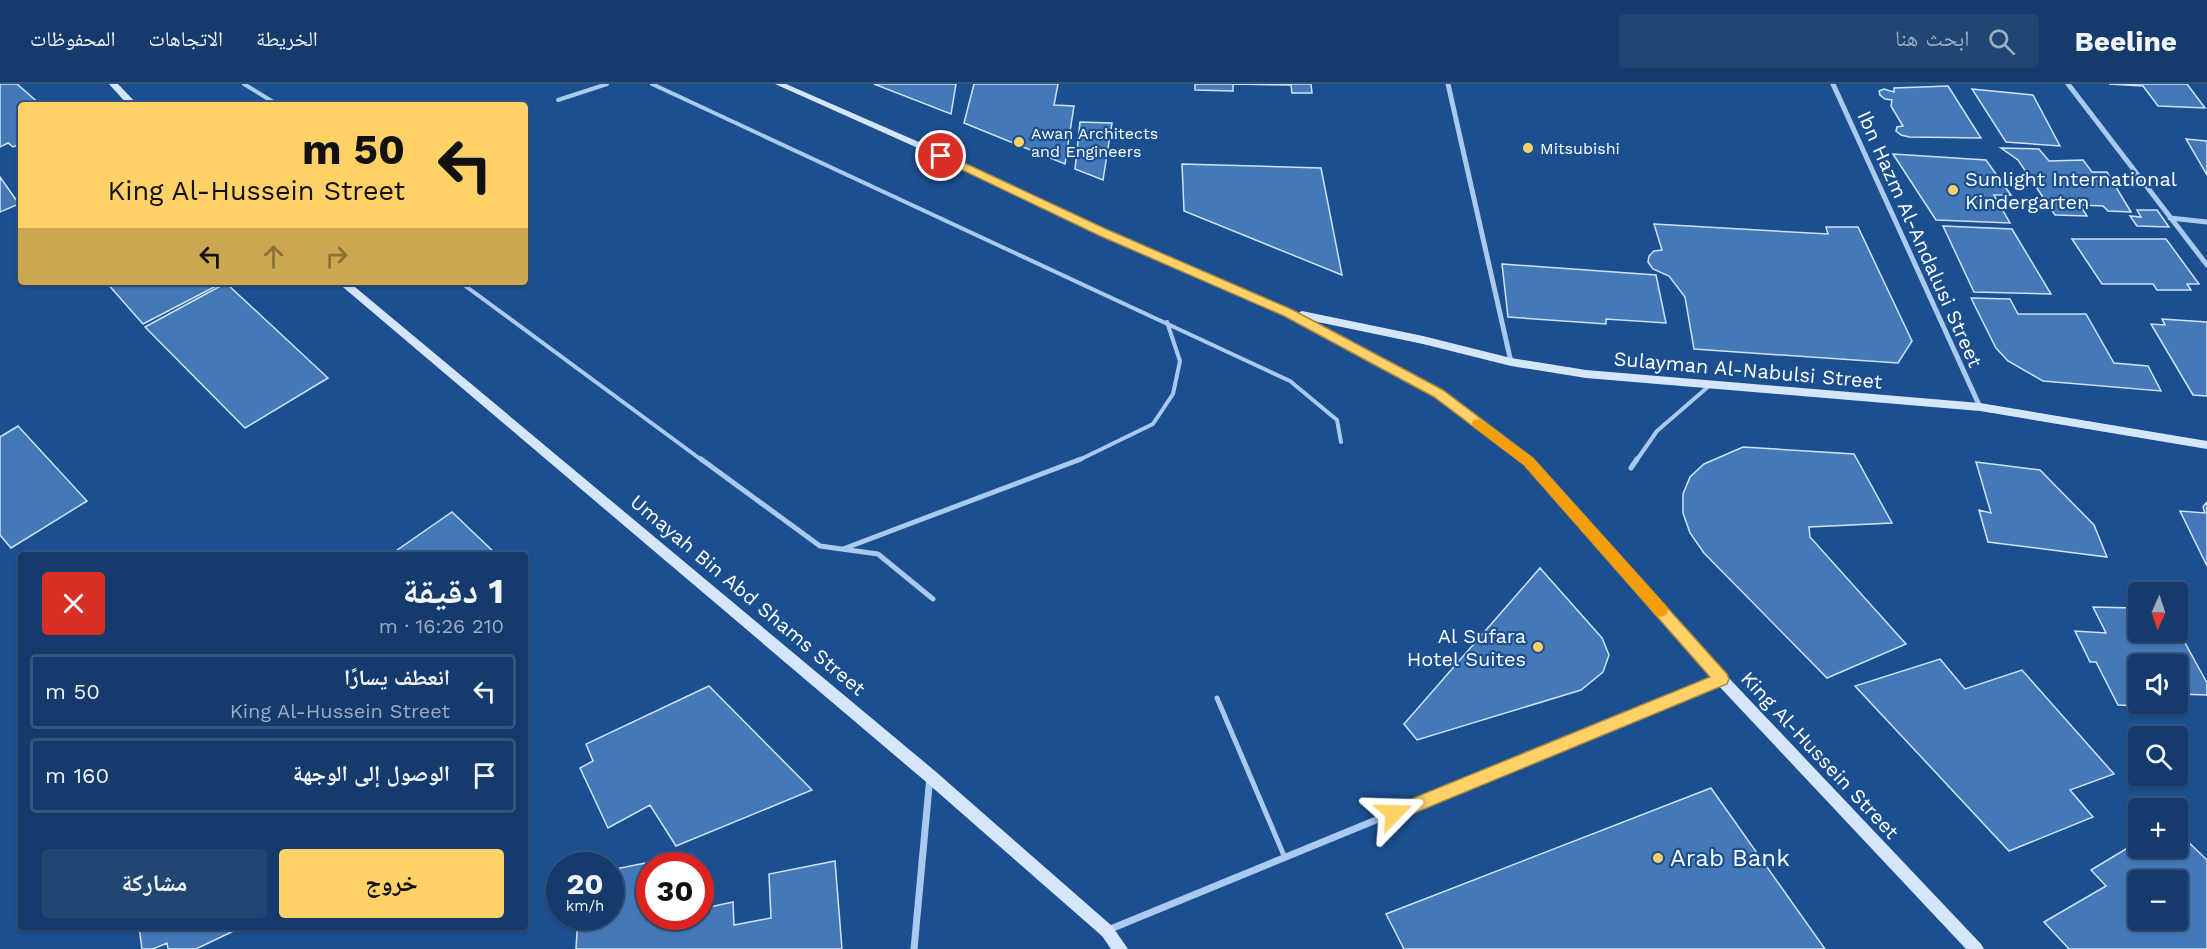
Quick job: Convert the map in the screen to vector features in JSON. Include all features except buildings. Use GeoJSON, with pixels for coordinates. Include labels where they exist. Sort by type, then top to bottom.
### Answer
{"type":"FeatureCollection","features":[{"type":"Feature","properties":{"kind":"main road"},"geometry":{"type":"LineString","coordinates":[[113,84],[130,102]]}},
{"type":"Feature","properties":{"kind":"main road","name":"King Al-Hussein Street"},"geometry":{"type":"LineString","coordinates":[[779,84],[941,156],[1102,232],[1289,313],[1439,393],[1528,461],[1721,679],[1976,949]]}},
{"type":"Feature","properties":{"kind":"main road","name":"Umayah Bin Abd Shams Street"},"geometry":{"type":"LineString","coordinates":[[346,285],[930,776],[1107,931],[1120,949]]}},
{"type":"Feature","properties":{"kind":"main road","name":"Sulayman Al-Nabulsi Street"},"geometry":{"type":"LineString","coordinates":[[1289,313],[1423,340],[1511,362],[1586,374],[1980,407],[2207,445]]}},
{"type":"Feature","properties":{"kind":"street"},"geometry":{"type":"LineString","coordinates":[[1448,84],[1511,362]]}},
{"type":"Feature","properties":{"kind":"street","name":"Ibn Hazm Al-Andalusi Street"},"geometry":{"type":"LineString","coordinates":[[1833,84],[1980,407]]}},
{"type":"Feature","properties":{"kind":"street"},"geometry":{"type":"LineString","coordinates":[[2068,84],[2207,265]]}},
{"type":"Feature","properties":{"kind":"street"},"geometry":{"type":"LineString","coordinates":[[2170,218],[2207,222]]}},
{"type":"Feature","properties":{"kind":"street"},"geometry":{"type":"LineString","coordinates":[[1107,931],[1721,679]]}},
{"type":"Feature","properties":{"kind":"street"},"geometry":{"type":"LineString","coordinates":[[914,949],[930,776]]}},
{"type":"Feature","properties":{"kind":"lane"},"geometry":{"type":"LineString","coordinates":[[244,84],[273,102]]}},
{"type":"Feature","properties":{"kind":"lane"},"geometry":{"type":"LineString","coordinates":[[558,100],[607,84]]}},
{"type":"Feature","properties":{"kind":"lane"},"geometry":{"type":"LineString","coordinates":[[652,84],[1290,381],[1337,420],[1341,442]]}},
{"type":"Feature","properties":{"kind":"lane"},"geometry":{"type":"LineString","coordinates":[[464,285],[820,546],[878,554],[933,599]]}},
{"type":"Feature","properties":{"kind":"lane"},"geometry":{"type":"LineString","coordinates":[[842,549],[1094,454],[1153,424],[1173,393],[1179,361],[1167,322]]}},
{"type":"Feature","properties":{"kind":"lane"},"geometry":{"type":"LineString","coordinates":[[1631,468],[1657,431],[1709,386]]}},
{"type":"Feature","properties":{"kind":"lane"},"geometry":{"type":"LineString","coordinates":[[1217,698],[1285,858]]}},
{"type":"Feature","properties":{"kind":"slow traffic"},"geometry":{"type":"LineString","coordinates":[[1479,423],[1528,461],[1661,611]]}},
{"type":"Feature","properties":{"kind":"place","name":"Awan Architects and Engineers"},"geometry":{"type":"Point","coordinates":[1019,142]}},
{"type":"Feature","properties":{"kind":"place","name":"Mitsubishi"},"geometry":{"type":"Point","coordinates":[1528,148]}},
{"type":"Feature","properties":{"kind":"place","name":"Sunlight International Kindergarten"},"geometry":{"type":"Point","coordinates":[1953,190]}},
{"type":"Feature","properties":{"kind":"place","name":"Al Sufara Hotel Suites"},"geometry":{"type":"Point","coordinates":[1538,647]}},
{"type":"Feature","properties":{"kind":"place","name":"Arab Bank"},"geometry":{"type":"Point","coordinates":[1658,858]}},
{"type":"Feature","properties":{"kind":"route"},"geometry":{"type":"LineString","coordinates":[[941,156],[1102,232],[1289,313],[1439,393],[1528,461],[1721,679],[1394,813]]}}]}
